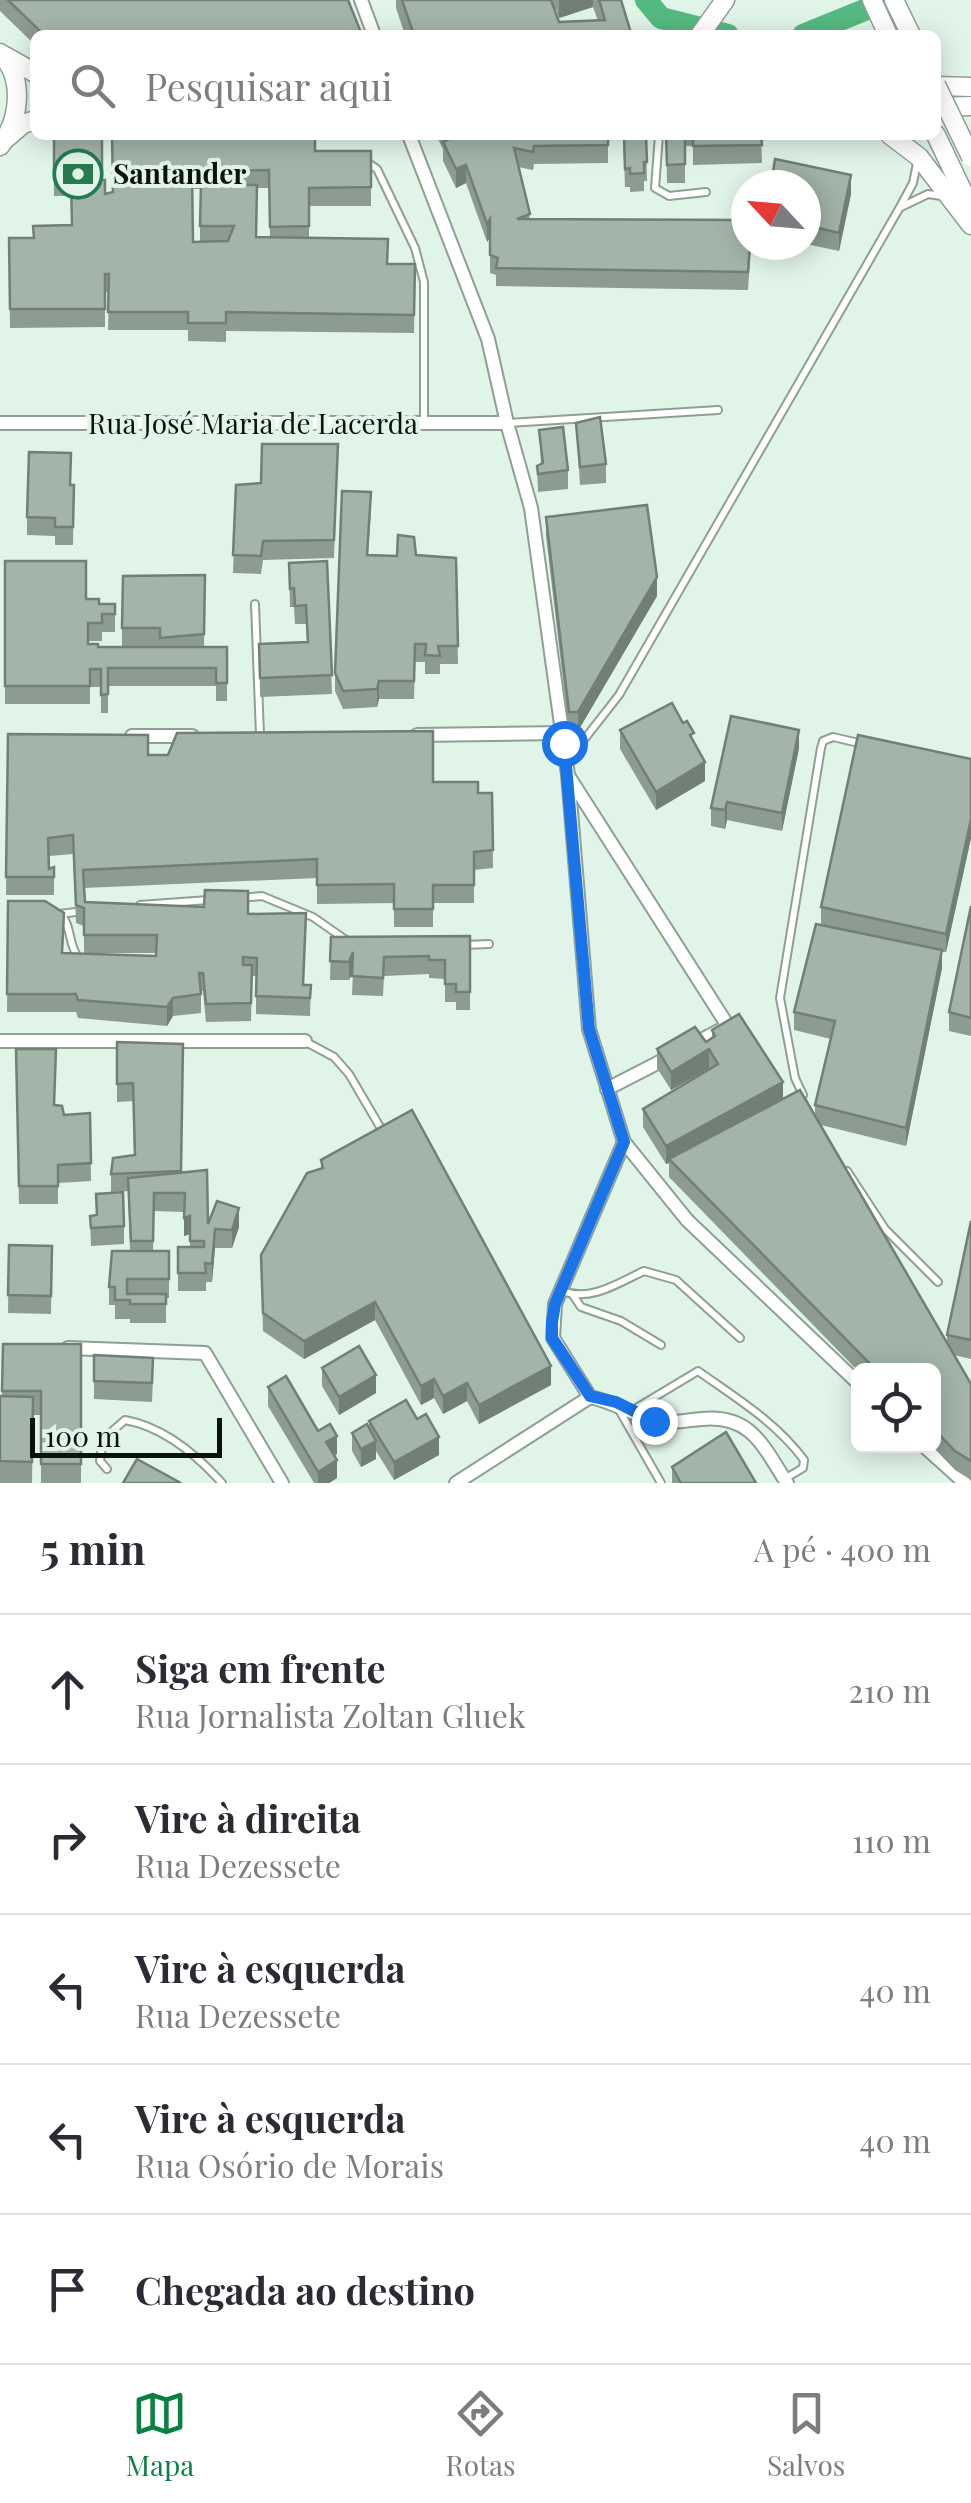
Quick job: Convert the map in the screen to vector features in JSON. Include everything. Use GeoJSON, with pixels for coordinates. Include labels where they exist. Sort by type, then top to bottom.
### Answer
{"type":"FeatureCollection","features":[{"type":"Feature","properties":{"kind":"main road"},"geometry":{"type":"LineString","coordinates":[[704,30],[725,0]]}},
{"type":"Feature","properties":{"kind":"main road"},"geometry":{"type":"LineString","coordinates":[[872,0],[886,30]]}},
{"type":"Feature","properties":{"kind":"main road"},"geometry":{"type":"LineString","coordinates":[[894,0],[909,30]]}},
{"type":"Feature","properties":{"kind":"main road"},"geometry":{"type":"LineString","coordinates":[[2,54],[30,70]]}},
{"type":"Feature","properties":{"kind":"main road"},"geometry":{"type":"LineString","coordinates":[[2,54],[18,96],[16,117],[4,142]]}},
{"type":"Feature","properties":{"kind":"main road"},"geometry":{"type":"LineString","coordinates":[[949,86],[969,110]]}},
{"type":"Feature","properties":{"kind":"main road"},"geometry":{"type":"LineString","coordinates":[[949,86],[971,157]]}},
{"type":"Feature","properties":{"kind":"main road"},"geometry":{"type":"LineString","coordinates":[[941,108],[969,110]]}},
{"type":"Feature","properties":{"kind":"main road"},"geometry":{"type":"LineString","coordinates":[[4,142],[30,122]]}},
{"type":"Feature","properties":{"kind":"main road"},"geometry":{"type":"LineString","coordinates":[[897,140],[919,157],[971,225]]}},
{"type":"Feature","properties":{"kind":"main road"},"geometry":{"type":"LineString","coordinates":[[938,140],[971,209]]}},
{"type":"Feature","properties":{"kind":"street"},"geometry":{"type":"LineString","coordinates":[[362,0],[372,30]]}},
{"type":"Feature","properties":{"kind":"street"},"geometry":{"type":"LineString","coordinates":[[411,140],[488,338],[506,424],[531,508],[568,775],[589,1029],[624,1142],[687,1220],[851,1376]]}},
{"type":"Feature","properties":{"kind":"street","name":"Rua José Maria de Lacerda"},"geometry":{"type":"LineString","coordinates":[[0,424],[506,424]]}},
{"type":"Feature","properties":{"kind":"street"},"geometry":{"type":"LineString","coordinates":[[398,735],[563,738]]}},
{"type":"Feature","properties":{"kind":"street"},"geometry":{"type":"LineString","coordinates":[[112,736],[204,736]]}},
{"type":"Feature","properties":{"kind":"street"},"geometry":{"type":"LineString","coordinates":[[242,736],[280,736]]}},
{"type":"Feature","properties":{"kind":"street"},"geometry":{"type":"LineString","coordinates":[[568,775],[728,1026],[606,1089]]}},
{"type":"Feature","properties":{"kind":"street"},"geometry":{"type":"LineString","coordinates":[[0,1041],[305,1041]]}},
{"type":"Feature","properties":{"kind":"street"},"geometry":{"type":"LineString","coordinates":[[624,1142],[567,1293],[552,1322],[552,1338],[590,1396],[616,1402],[654,1421],[739,1421],[761,1442],[786,1481]]}},
{"type":"Feature","properties":{"kind":"street"},"geometry":{"type":"LineString","coordinates":[[55,1348],[205,1354],[282,1483]]}},
{"type":"Feature","properties":{"kind":"street"},"geometry":{"type":"LineString","coordinates":[[456,1483],[590,1396]]}},
{"type":"Feature","properties":{"kind":"street"},"geometry":{"type":"LineString","coordinates":[[931,1453],[960,1482]]}},
{"type":"Feature","properties":{"kind":"lane"},"geometry":{"type":"LineString","coordinates":[[659,140],[655,188],[670,196],[706,192]]}},
{"type":"Feature","properties":{"kind":"lane"},"geometry":{"type":"LineString","coordinates":[[563,738],[584,742],[619,695],[900,207],[913,183],[919,157]]}},
{"type":"Feature","properties":{"kind":"lane"},"geometry":{"type":"LineString","coordinates":[[354,158],[377,169],[415,248],[424,282],[424,424]]}},
{"type":"Feature","properties":{"kind":"lane"},"geometry":{"type":"LineString","coordinates":[[900,207],[928,194],[950,198]]}},
{"type":"Feature","properties":{"kind":"lane"},"geometry":{"type":"LineString","coordinates":[[506,424],[718,410]]}},
{"type":"Feature","properties":{"kind":"lane"},"geometry":{"type":"LineString","coordinates":[[255,604],[260,736]]}},
{"type":"Feature","properties":{"kind":"lane"},"geometry":{"type":"LineString","coordinates":[[806,1103],[795,1078],[780,998],[821,748],[823,740],[833,738],[868,746]]}},
{"type":"Feature","properties":{"kind":"lane"},"geometry":{"type":"LineString","coordinates":[[126,906],[262,896],[314,917],[341,938],[356,944]]}},
{"type":"Feature","properties":{"kind":"lane"},"geometry":{"type":"LineString","coordinates":[[90,962],[80,960],[73,950],[70,927],[56,913],[93,910]]}},
{"type":"Feature","properties":{"kind":"lane"},"geometry":{"type":"LineString","coordinates":[[455,945],[488,944]]}},
{"type":"Feature","properties":{"kind":"lane"},"geometry":{"type":"LineString","coordinates":[[305,1041],[334,1057],[349,1074],[383,1132]]}},
{"type":"Feature","properties":{"kind":"lane"},"geometry":{"type":"LineString","coordinates":[[840,1160],[886,1230],[938,1282]]}},
{"type":"Feature","properties":{"kind":"lane"},"geometry":{"type":"LineString","coordinates":[[567,1293],[597,1292],[644,1271],[676,1280],[740,1338]]}},
{"type":"Feature","properties":{"kind":"lane"},"geometry":{"type":"LineString","coordinates":[[567,1293],[581,1307],[622,1321],[661,1345]]}},
{"type":"Feature","properties":{"kind":"lane"},"geometry":{"type":"LineString","coordinates":[[632,1410],[698,1371],[780,1429],[794,1446],[804,1460],[802,1468],[786,1481]]}},
{"type":"Feature","properties":{"kind":"lane"},"geometry":{"type":"LineString","coordinates":[[616,1402],[661,1483]]}},
{"type":"Feature","properties":{"kind":"lane"},"geometry":{"type":"LineString","coordinates":[[107,1470],[100,1460],[102,1439],[124,1420],[146,1424],[183,1446],[222,1483]]}},
{"type":"Feature","properties":{"kind":"building"},"geometry":{"type":"Polygon","coordinates":[[[8,0],[348,0],[360,30],[39,30],[8,0]]]}},
{"type":"Feature","properties":{"kind":"building"},"geometry":{"type":"Polygon","coordinates":[[[402,0],[551,0],[559,22],[605,20],[599,0],[621,0],[630,30],[412,30],[402,0]]]}},
{"type":"Feature","properties":{"kind":"building"},"geometry":{"type":"Polygon","coordinates":[[[54,140],[102,140],[102,171],[54,172],[54,140]]]}},
{"type":"Feature","properties":{"kind":"building"},"geometry":{"type":"Polygon","coordinates":[[[112,140],[315,140],[315,151],[371,151],[371,187],[309,188],[309,226],[270,227],[269,170],[192,171],[193,242],[228,241],[234,226],[200,226],[201,184],[257,185],[256,237],[388,239],[387,264],[415,264],[414,315],[226,312],[226,323],[188,323],[188,312],[108,312],[109,274],[105,274],[105,309],[10,309],[9,238],[34,238],[33,226],[72,225],[71,180],[105,180],[105,194],[113,192],[112,140]]]}},
{"type":"Feature","properties":{"kind":"building"},"geometry":{"type":"Polygon","coordinates":[[[447,140],[608,140],[608,145],[534,146],[533,152],[514,148],[530,214],[517,219],[731,220],[731,260],[749,260],[748,272],[496,268],[498,258],[490,255],[490,219],[487,224],[466,165],[456,169],[443,142],[447,140]]]}},
{"type":"Feature","properties":{"kind":"building"},"geometry":{"type":"Polygon","coordinates":[[[624,140],[646,140],[644,173],[630,174],[630,168],[625,169],[624,140]]]}},
{"type":"Feature","properties":{"kind":"building"},"geometry":{"type":"Polygon","coordinates":[[[666,140],[685,140],[685,164],[667,165],[666,140]]]}},
{"type":"Feature","properties":{"kind":"building"},"geometry":{"type":"Polygon","coordinates":[[[693,140],[762,140],[762,145],[693,146],[693,140]]]}},
{"type":"Feature","properties":{"kind":"building"},"geometry":{"type":"Polygon","coordinates":[[[775,159],[851,175],[839,233],[821,229],[821,170],[773,170],[775,159]]]}},
{"type":"Feature","properties":{"kind":"building"},"geometry":{"type":"Polygon","coordinates":[[[600,417],[606,464],[580,467],[576,423],[600,417]]]}},
{"type":"Feature","properties":{"kind":"building"},"geometry":{"type":"Polygon","coordinates":[[[563,427],[568,470],[538,474],[537,466],[543,463],[539,430],[563,427]]]}},
{"type":"Feature","properties":{"kind":"building"},"geometry":{"type":"Polygon","coordinates":[[[262,444],[338,444],[334,540],[263,541],[261,556],[233,555],[236,485],[261,483],[262,444]]]}},
{"type":"Feature","properties":{"kind":"building"},"geometry":{"type":"Polygon","coordinates":[[[29,452],[71,453],[73,527],[55,527],[55,518],[27,517],[29,452]]]}},
{"type":"Feature","properties":{"kind":"building"},"geometry":{"type":"Polygon","coordinates":[[[342,491],[371,492],[367,555],[397,556],[398,535],[414,537],[416,555],[456,558],[458,646],[438,646],[440,656],[425,655],[426,644],[415,644],[414,681],[379,681],[377,689],[343,691],[335,673],[342,491]]]}},
{"type":"Feature","properties":{"kind":"building"},"geometry":{"type":"Polygon","coordinates":[[[647,505],[657,577],[578,712],[569,712],[546,517],[647,505]]]}},
{"type":"Feature","properties":{"kind":"building"},"geometry":{"type":"Polygon","coordinates":[[[5,561],[86,561],[86,599],[115,604],[115,614],[102,614],[102,623],[88,623],[88,644],[227,647],[227,683],[216,683],[216,668],[108,668],[108,694],[101,695],[101,669],[90,669],[90,686],[5,686],[5,561]]]}},
{"type":"Feature","properties":{"kind":"building"},"geometry":{"type":"Polygon","coordinates":[[[327,561],[332,675],[260,678],[259,644],[308,642],[306,605],[295,606],[289,563],[327,561]]]}},
{"type":"Feature","properties":{"kind":"building"},"geometry":{"type":"Polygon","coordinates":[[[205,575],[204,634],[160,638],[160,628],[122,628],[123,576],[205,575]]]}},
{"type":"Feature","properties":{"kind":"building"},"geometry":{"type":"Polygon","coordinates":[[[672,703],[694,733],[690,735],[705,762],[656,792],[620,730],[672,703]]]}},
{"type":"Feature","properties":{"kind":"building"},"geometry":{"type":"Polygon","coordinates":[[[731,716],[799,730],[782,813],[727,802],[725,810],[711,808],[731,716]]]}},
{"type":"Feature","properties":{"kind":"building"},"geometry":{"type":"Polygon","coordinates":[[[433,731],[433,782],[478,782],[478,793],[492,793],[493,850],[474,852],[474,885],[433,885],[433,909],[394,909],[394,884],[317,885],[317,859],[83,870],[85,902],[204,907],[205,890],[248,891],[248,914],[306,913],[303,985],[311,985],[310,998],[256,996],[257,958],[243,957],[243,965],[252,965],[251,1003],[206,1004],[203,973],[199,973],[201,994],[173,998],[167,1007],[78,1000],[76,994],[7,994],[8,901],[45,901],[64,913],[62,953],[156,956],[157,935],[84,935],[84,908],[76,905],[73,835],[48,838],[49,869],[54,867],[54,877],[6,877],[8,734],[148,735],[148,755],[168,755],[177,733],[433,731]]]}},
{"type":"Feature","properties":{"kind":"building"},"geometry":{"type":"Polygon","coordinates":[[[858,735],[971,759],[971,819],[946,934],[821,907],[858,735]]]}},
{"type":"Feature","properties":{"kind":"building"},"geometry":{"type":"Polygon","coordinates":[[[971,906],[971,1018],[949,1012],[971,906]]]}},
{"type":"Feature","properties":{"kind":"building"},"geometry":{"type":"Polygon","coordinates":[[[816,924],[942,950],[906,1128],[815,1105],[835,1021],[794,1012],[816,924]]]}},
{"type":"Feature","properties":{"kind":"building"},"geometry":{"type":"Polygon","coordinates":[[[470,936],[470,992],[456,992],[456,984],[445,984],[445,960],[429,960],[429,956],[384,957],[383,978],[352,976],[353,952],[349,962],[330,961],[331,937],[470,936]]]}},
{"type":"Feature","properties":{"kind":"building"},"geometry":{"type":"Polygon","coordinates":[[[739,1014],[783,1082],[666,1146],[643,1109],[718,1064],[709,1049],[671,1072],[657,1049],[695,1027],[706,1042],[715,1036],[712,1030],[739,1014]]]}},
{"type":"Feature","properties":{"kind":"building"},"geometry":{"type":"Polygon","coordinates":[[[117,1042],[183,1044],[181,1171],[111,1174],[113,1158],[135,1155],[133,1083],[117,1084],[117,1042]]]}},
{"type":"Feature","properties":{"kind":"building"},"geometry":{"type":"Polygon","coordinates":[[[16,1049],[56,1049],[54,1105],[62,1106],[64,1115],[90,1113],[91,1163],[58,1165],[58,1186],[19,1186],[16,1049]]]}},
{"type":"Feature","properties":{"kind":"building"},"geometry":{"type":"Polygon","coordinates":[[[800,1090],[971,1384],[971,1461],[941,1436],[941,1363],[869,1363],[669,1159],[800,1090]]]}},
{"type":"Feature","properties":{"kind":"building"},"geometry":{"type":"Polygon","coordinates":[[[412,1110],[551,1366],[479,1405],[467,1383],[443,1396],[434,1379],[421,1386],[375,1302],[304,1341],[263,1313],[261,1255],[307,1173],[323,1168],[321,1160],[412,1110]]]}},
{"type":"Feature","properties":{"kind":"building"},"geometry":{"type":"Polygon","coordinates":[[[207,1170],[208,1224],[217,1201],[239,1208],[232,1230],[215,1229],[212,1264],[205,1263],[206,1273],[178,1273],[178,1247],[204,1247],[204,1241],[190,1241],[190,1216],[184,1218],[185,1193],[154,1193],[153,1241],[131,1241],[128,1178],[207,1170]]]}},
{"type":"Feature","properties":{"kind":"building"},"geometry":{"type":"Polygon","coordinates":[[[123,1192],[124,1226],[91,1228],[90,1216],[97,1215],[96,1194],[123,1192]]]}},
{"type":"Feature","properties":{"kind":"building"},"geometry":{"type":"Polygon","coordinates":[[[971,1221],[971,1340],[947,1335],[971,1221]]]}},
{"type":"Feature","properties":{"kind":"building"},"geometry":{"type":"Polygon","coordinates":[[[9,1245],[52,1246],[51,1296],[8,1295],[9,1245]]]}},
{"type":"Feature","properties":{"kind":"building"},"geometry":{"type":"Polygon","coordinates":[[[112,1251],[169,1251],[169,1279],[127,1279],[127,1294],[166,1294],[166,1304],[115,1300],[115,1287],[109,1287],[112,1251]]]}},
{"type":"Feature","properties":{"kind":"building"},"geometry":{"type":"Polygon","coordinates":[[[3,1344],[81,1344],[81,1464],[41,1464],[41,1391],[2,1391],[3,1344]]]}},
{"type":"Feature","properties":{"kind":"building"},"geometry":{"type":"Polygon","coordinates":[[[359,1346],[376,1375],[339,1397],[322,1368],[359,1346]]]}},
{"type":"Feature","properties":{"kind":"building"},"geometry":{"type":"Polygon","coordinates":[[[94,1355],[153,1358],[152,1383],[94,1381],[94,1355]]]}},
{"type":"Feature","properties":{"kind":"building"},"geometry":{"type":"Polygon","coordinates":[[[286,1376],[318,1431],[330,1424],[337,1436],[326,1442],[337,1460],[318,1472],[268,1387],[286,1376]]]}},
{"type":"Feature","properties":{"kind":"building"},"geometry":{"type":"Polygon","coordinates":[[[0,1396],[33,1397],[32,1462],[0,1461],[0,1396]]]}},
{"type":"Feature","properties":{"kind":"building"},"geometry":{"type":"Polygon","coordinates":[[[406,1400],[417,1419],[426,1414],[439,1437],[394,1462],[369,1421],[406,1400]]]}},
{"type":"Feature","properties":{"kind":"building"},"geometry":{"type":"Polygon","coordinates":[[[367,1424],[376,1441],[361,1449],[352,1433],[367,1424]]]}},
{"type":"Feature","properties":{"kind":"building"},"geometry":{"type":"Polygon","coordinates":[[[726,1432],[756,1483],[681,1483],[672,1467],[726,1432]]]}},
{"type":"Feature","properties":{"kind":"building"},"geometry":{"type":"Polygon","coordinates":[[[137,1459],[181,1483],[123,1483],[137,1459]]]}},
{"type":"Feature","properties":{"kind":"waterway"},"geometry":{"type":"LineString","coordinates":[[646,0],[661,18],[708,30]]}},
{"type":"Feature","properties":{"kind":"waterway"},"geometry":{"type":"LineString","coordinates":[[815,30],[889,0]]}},
{"type":"Feature","properties":{"kind":"place","name":"Santander"},"geometry":{"type":"Point","coordinates":[78,174]}},
{"type":"Feature","properties":{"kind":"route"},"geometry":{"type":"LineString","coordinates":[[564,743],[589,1029],[624,1142],[555,1304],[552,1338],[590,1396],[616,1402],[654,1421]]}}]}
